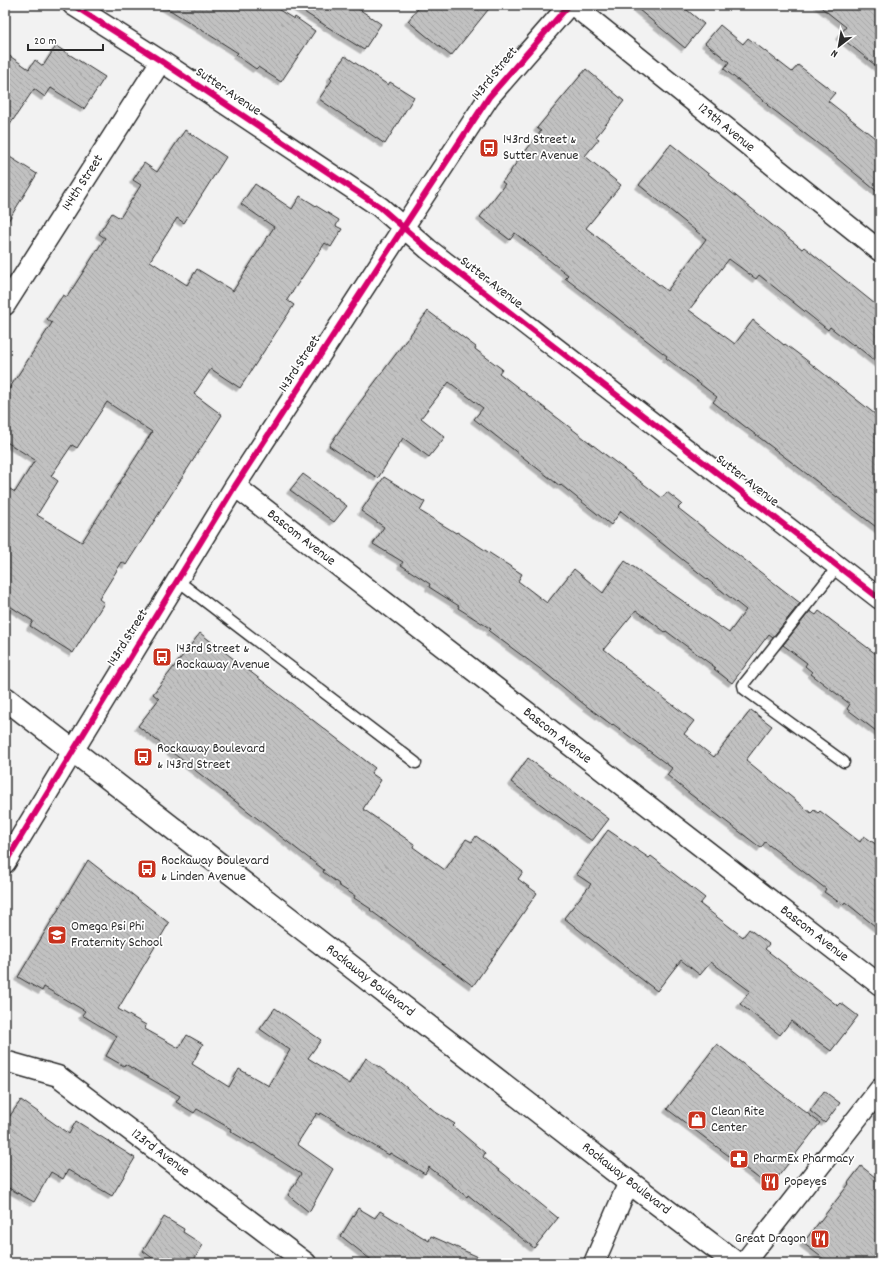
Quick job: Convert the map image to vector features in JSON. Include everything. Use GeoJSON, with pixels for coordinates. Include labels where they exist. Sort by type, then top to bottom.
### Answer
{"type":"FeatureCollection","features":[{"type":"Feature","properties":{"kind":"main road","name":"Rockaway Boulevard"},"geometry":{"type":"LineString","coordinates":[[5,698],[629,1182],[736,1263]]}},
{"type":"Feature","properties":{"kind":"street","name":"Sutter Avenue"},"geometry":{"type":"LineString","coordinates":[[73,5],[161,61],[380,207],[428,249],[880,599]]}},
{"type":"Feature","properties":{"kind":"street","name":"143rd Street"},"geometry":{"type":"LineString","coordinates":[[5,863],[235,486],[489,97],[569,5]]}},
{"type":"Feature","properties":{"kind":"street","name":"129th Avenue"},"geometry":{"type":"LineString","coordinates":[[573,5],[880,251]]}},
{"type":"Feature","properties":{"kind":"street","name":"144th Street"},"geometry":{"type":"LineString","coordinates":[[5,305],[161,61]]}},
{"type":"Feature","properties":{"kind":"street","name":"Bascom Avenue"},"geometry":{"type":"LineString","coordinates":[[235,486],[880,985]]}},
{"type":"Feature","properties":{"kind":"street","name":"123rd Avenue"},"geometry":{"type":"LineString","coordinates":[[5,1060],[58,1076],[306,1263]]}},
{"type":"Feature","properties":{"kind":"street"},"geometry":{"type":"LineString","coordinates":[[744,1263],[880,1088]]}},
{"type":"Feature","properties":{"kind":"street"},"geometry":{"type":"LineString","coordinates":[[594,1263],[629,1182]]}},
{"type":"Feature","properties":{"kind":"lane"},"geometry":{"type":"LineString","coordinates":[[838,566],[743,685],[744,689],[844,762]]}},
{"type":"Feature","properties":{"kind":"lane"},"geometry":{"type":"LineString","coordinates":[[178,580],[416,763]]}},
{"type":"Feature","properties":{"kind":"building"},"geometry":{"type":"Polygon","coordinates":[[[162,5],[271,5],[294,19],[295,17],[315,31],[281,82],[258,67],[256,69],[236,55],[238,53],[162,5]]]}},
{"type":"Feature","properties":{"kind":"building"},"geometry":{"type":"Polygon","coordinates":[[[293,5],[353,5],[381,24],[364,50],[293,5]]]}},
{"type":"Feature","properties":{"kind":"building"},"geometry":{"type":"Polygon","coordinates":[[[421,5],[492,5],[451,56],[408,21],[421,5]]]}},
{"type":"Feature","properties":{"kind":"building"},"geometry":{"type":"Polygon","coordinates":[[[633,5],[681,5],[704,24],[685,48],[633,5]]]}},
{"type":"Feature","properties":{"kind":"building"},"geometry":{"type":"Polygon","coordinates":[[[818,5],[880,5],[880,69],[839,36],[846,27],[818,5]]]}},
{"type":"Feature","properties":{"kind":"building"},"geometry":{"type":"Polygon","coordinates":[[[720,25],[743,44],[748,38],[792,72],[798,65],[835,93],[828,101],[880,142],[880,194],[833,155],[767,105],[768,104],[724,69],[729,62],[705,43],[720,25]]]}},
{"type":"Feature","properties":{"kind":"building"},"geometry":{"type":"Polygon","coordinates":[[[56,46],[105,77],[84,109],[51,88],[45,97],[34,89],[5,132],[5,53],[29,69],[35,60],[43,66],[56,46]]]}},
{"type":"Feature","properties":{"kind":"building"},"geometry":{"type":"Polygon","coordinates":[[[345,56],[388,85],[390,82],[414,97],[385,144],[319,99],[332,80],[330,78],[345,56]]]}},
{"type":"Feature","properties":{"kind":"building"},"geometry":{"type":"Polygon","coordinates":[[[586,69],[624,101],[596,137],[599,139],[585,156],[621,185],[586,228],[667,291],[706,239],[639,185],[671,144],[802,249],[804,247],[880,308],[880,365],[830,327],[828,330],[759,275],[756,279],[729,259],[689,310],[735,344],[753,320],[880,418],[880,530],[713,402],[717,397],[666,358],[667,356],[565,278],[568,275],[515,233],[510,240],[480,217],[505,184],[502,182],[541,131],[537,128],[586,69]]]}},
{"type":"Feature","properties":{"kind":"building"},"geometry":{"type":"Polygon","coordinates":[[[185,130],[226,157],[184,223],[177,218],[150,261],[187,285],[197,269],[233,291],[274,227],[241,204],[255,184],[292,209],[300,196],[339,220],[336,226],[342,229],[331,247],[325,243],[287,300],[294,305],[240,388],[211,369],[194,394],[222,415],[126,565],[122,562],[99,599],[104,603],[73,653],[30,626],[33,621],[5,603],[5,486],[15,492],[35,460],[5,441],[5,395],[52,323],[47,319],[63,295],[67,297],[105,238],[99,234],[112,213],[120,218],[141,185],[133,180],[144,163],[157,172],[185,130]],[[107,402],[77,448],[72,445],[51,476],[58,481],[37,515],[82,542],[152,432],[107,402]]]}},
{"type":"Feature","properties":{"kind":"building"},"geometry":{"type":"Polygon","coordinates":[[[5,154],[37,174],[5,226],[5,154]]]}},
{"type":"Feature","properties":{"kind":"building"},"geometry":{"type":"Polygon","coordinates":[[[428,311],[476,347],[475,349],[502,369],[499,373],[662,498],[667,492],[682,504],[678,508],[800,603],[773,637],[769,634],[732,683],[714,669],[716,668],[636,610],[604,649],[644,683],[694,721],[684,734],[714,757],[751,710],[772,726],[746,760],[811,813],[814,810],[818,813],[820,811],[860,842],[864,836],[880,847],[880,930],[845,902],[843,905],[824,892],[826,889],[765,842],[761,848],[690,794],[667,775],[672,768],[585,705],[543,671],[489,631],[491,629],[429,587],[430,584],[401,565],[403,562],[373,544],[384,527],[361,511],[384,477],[425,502],[420,511],[456,533],[457,532],[522,574],[518,581],[547,603],[574,569],[603,593],[625,561],[729,633],[746,610],[621,511],[611,525],[561,485],[560,486],[474,419],[483,408],[449,382],[421,418],[445,437],[429,457],[403,438],[378,478],[329,446],[428,311]]]}},
{"type":"Feature","properties":{"kind":"building"},"geometry":{"type":"Polygon","coordinates":[[[303,474],[347,506],[334,522],[290,490],[303,474]]]}},
{"type":"Feature","properties":{"kind":"building"},"geometry":{"type":"Polygon","coordinates":[[[810,611],[816,615],[819,611],[880,657],[880,734],[847,709],[850,704],[811,674],[812,672],[805,666],[807,663],[783,645],[810,611]]]}},
{"type":"Feature","properties":{"kind":"building"},"geometry":{"type":"Polygon","coordinates":[[[200,633],[375,768],[371,773],[381,780],[363,809],[414,844],[413,847],[445,870],[466,839],[472,842],[476,836],[523,872],[518,879],[537,893],[473,986],[370,910],[371,909],[354,898],[355,896],[338,885],[339,884],[323,872],[324,870],[138,726],[159,699],[153,694],[200,633]]]}},
{"type":"Feature","properties":{"kind":"building"},"geometry":{"type":"Polygon","coordinates":[[[528,758],[609,819],[592,841],[511,782],[528,758]]]}},
{"type":"Feature","properties":{"kind":"building"},"geometry":{"type":"Polygon","coordinates":[[[608,830],[649,858],[651,856],[705,898],[700,904],[743,937],[749,929],[769,944],[765,949],[838,1006],[841,1003],[858,1016],[831,1051],[791,1021],[780,1035],[740,1004],[750,991],[711,962],[700,975],[681,960],[657,991],[564,918],[591,884],[576,874],[608,830]]]}},
{"type":"Feature","properties":{"kind":"building"},"geometry":{"type":"Polygon","coordinates":[[[88,860],[169,923],[118,1009],[146,1025],[145,1029],[179,1048],[187,1035],[203,1044],[192,1064],[229,1087],[239,1069],[269,1086],[290,1050],[260,1029],[275,1008],[321,1040],[308,1058],[350,1084],[366,1058],[395,1078],[437,1113],[455,1124],[453,1126],[485,1153],[483,1157],[558,1218],[534,1248],[468,1195],[467,1197],[429,1167],[425,1174],[390,1153],[389,1155],[321,1113],[320,1115],[317,1113],[297,1144],[333,1169],[309,1212],[288,1195],[301,1174],[197,1109],[194,1113],[176,1102],[180,1096],[125,1064],[124,1066],[106,1056],[117,1036],[82,1015],[85,1011],[44,987],[42,991],[18,977],[88,860]]]}},
{"type":"Feature","properties":{"kind":"building"},"geometry":{"type":"Polygon","coordinates":[[[717,1044],[820,1123],[770,1187],[667,1109],[717,1044]]]}},
{"type":"Feature","properties":{"kind":"building"},"geometry":{"type":"Polygon","coordinates":[[[824,1091],[840,1103],[825,1123],[810,1111],[824,1091]]]}},
{"type":"Feature","properties":{"kind":"building"},"geometry":{"type":"Polygon","coordinates":[[[21,1100],[69,1134],[76,1121],[135,1158],[112,1196],[68,1170],[63,1179],[51,1172],[34,1202],[5,1186],[5,1123],[21,1100]]]}},
{"type":"Feature","properties":{"kind":"building"},"geometry":{"type":"Polygon","coordinates":[[[861,1166],[880,1181],[880,1263],[829,1263],[803,1243],[849,1184],[848,1183],[861,1166]]]}},
{"type":"Feature","properties":{"kind":"building"},"geometry":{"type":"Polygon","coordinates":[[[358,1208],[375,1218],[380,1211],[429,1241],[431,1236],[492,1263],[375,1263],[341,1236],[358,1208]]]}},
{"type":"Feature","properties":{"kind":"building"},"geometry":{"type":"Polygon","coordinates":[[[164,1217],[184,1229],[183,1232],[203,1245],[192,1263],[159,1263],[143,1251],[164,1217]]]}},
{"type":"Feature","properties":{"kind":"cycle path"},"geometry":{"type":"LineString","coordinates":[[73,5],[161,61],[380,207],[428,249],[880,599]]}},
{"type":"Feature","properties":{"kind":"cycle path"},"geometry":{"type":"LineString","coordinates":[[5,863],[235,486],[489,97],[569,5]]}},
{"type":"Feature","properties":{"kind":"place","name":"143rd Street & Sutter Avenue"},"geometry":{"type":"Point","coordinates":[489,148]}},
{"type":"Feature","properties":{"kind":"place","name":"143rd Street & Rockaway Avenue"},"geometry":{"type":"Point","coordinates":[162,657]}},
{"type":"Feature","properties":{"kind":"place","name":"Rockaway Boulevard & 143rd Street"},"geometry":{"type":"Point","coordinates":[143,757]}},
{"type":"Feature","properties":{"kind":"place","name":"Rockaway Boulevard & Linden Avenue"},"geometry":{"type":"Point","coordinates":[147,869]}},
{"type":"Feature","properties":{"kind":"place","name":"Omega Psi Phi Fraternity School"},"geometry":{"type":"Point","coordinates":[57,935]}},
{"type":"Feature","properties":{"kind":"place","name":"Clean Rite Center"},"geometry":{"type":"Point","coordinates":[697,1120]}},
{"type":"Feature","properties":{"kind":"place","name":"PharmEx Pharmacy"},"geometry":{"type":"Point","coordinates":[739,1159]}},
{"type":"Feature","properties":{"kind":"place","name":"Popeyes"},"geometry":{"type":"Point","coordinates":[770,1182]}},
{"type":"Feature","properties":{"kind":"place","name":"Great Dragon"},"geometry":{"type":"Point","coordinates":[820,1239]}}]}
